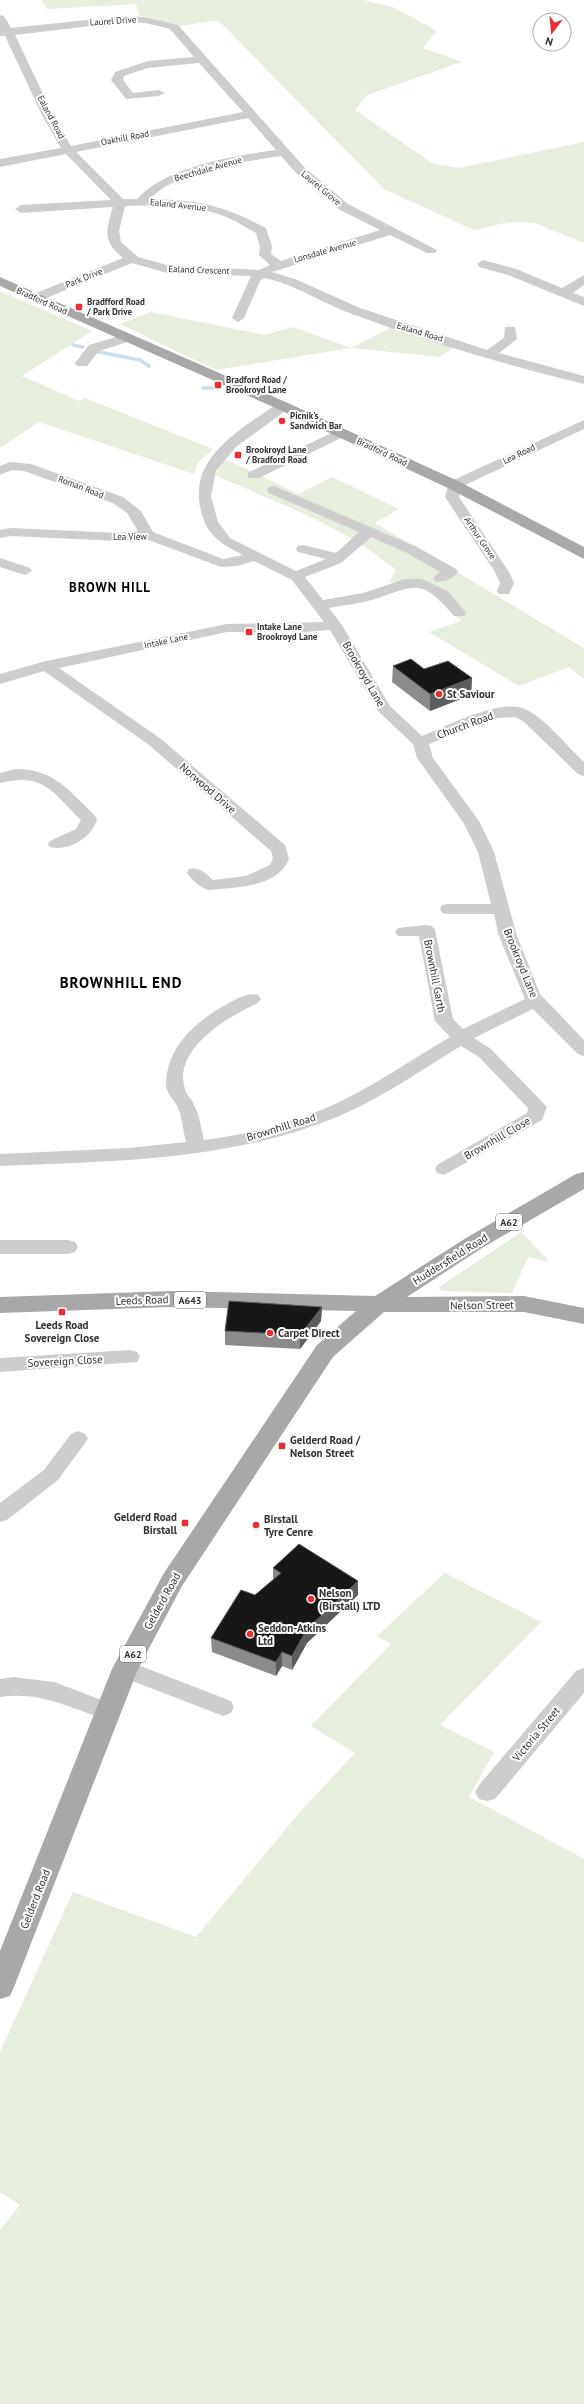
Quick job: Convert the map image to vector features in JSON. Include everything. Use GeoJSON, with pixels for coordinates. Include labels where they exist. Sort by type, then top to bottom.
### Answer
{"type":"FeatureCollection","features":[{"type":"Feature","properties":{"kind":"main road","name":"Bradford Road"},"geometry":{"type":"LineString","coordinates":[[0,281],[35,298],[283,406],[454,485],[584,554]]}},
{"type":"Feature","properties":{"kind":"main road","name":"Huddersfield Road"},"geometry":{"type":"LineString","coordinates":[[379,1304],[474,1243],[584,1179]]}},
{"type":"Feature","properties":{"kind":"main road","name":"Leeds Road"},"geometry":{"type":"LineString","coordinates":[[0,1305],[171,1299],[379,1304]]}},
{"type":"Feature","properties":{"kind":"main road","name":"Nelson Street"},"geometry":{"type":"LineString","coordinates":[[379,1304],[524,1304],[584,1316]]}},
{"type":"Feature","properties":{"kind":"main road","name":"Gelderd Road"},"geometry":{"type":"LineString","coordinates":[[0,1987],[107,1711],[125,1669],[173,1580],[325,1351],[379,1304]]}},
{"type":"Feature","properties":{"kind":"street","name":"Ealand Road"},"geometry":{"type":"LineString","coordinates":[[0,18],[4,33],[55,129],[68,149],[111,191],[120,203]]}},
{"type":"Feature","properties":{"kind":"street","name":"Laurel Drive"},"geometry":{"type":"LineString","coordinates":[[4,33],[124,19],[145,20],[174,27],[250,114]]}},
{"type":"Feature","properties":{"kind":"street"},"geometry":{"type":"LineString","coordinates":[[159,93],[130,97],[117,80],[119,74],[137,68],[202,59]]}},
{"type":"Feature","properties":{"kind":"street"},"geometry":{"type":"LineString","coordinates":[[125,60],[137,68]]}},
{"type":"Feature","properties":{"kind":"street","name":"Oakhill Road"},"geometry":{"type":"LineString","coordinates":[[0,163],[250,114]]}},
{"type":"Feature","properties":{"kind":"street","name":"Laurel Grove"},"geometry":{"type":"LineString","coordinates":[[250,114],[322,191],[344,207],[431,250]]}},
{"type":"Feature","properties":{"kind":"street","name":"Beechdale Avenue"},"geometry":{"type":"LineString","coordinates":[[140,202],[144,195],[168,181],[243,158],[284,152]]}},
{"type":"Feature","properties":{"kind":"street","name":"Ealand Avenue"},"geometry":{"type":"LineString","coordinates":[[21,209],[140,202],[202,206],[230,214],[262,231],[266,247],[265,255],[278,265]]}},
{"type":"Feature","properties":{"kind":"street","name":"Ealand Crescent"},"geometry":{"type":"LineString","coordinates":[[120,203],[112,235],[117,247],[133,258],[160,268],[184,271],[228,270],[260,273]]}},
{"type":"Feature","properties":{"kind":"street","name":"Lonsdale Avenue"},"geometry":{"type":"LineString","coordinates":[[260,273],[278,265],[356,243],[391,230]]}},
{"type":"Feature","properties":{"kind":"street","name":"Park Drive"},"geometry":{"type":"LineString","coordinates":[[35,298],[133,258]]}},
{"type":"Feature","properties":{"kind":"street"},"geometry":{"type":"LineString","coordinates":[[482,264],[512,272],[584,302]]}},
{"type":"Feature","properties":{"kind":"street","name":"Ealand Road"},"geometry":{"type":"LineString","coordinates":[[260,273],[278,277],[355,311],[490,354],[584,380]]}},
{"type":"Feature","properties":{"kind":"street"},"geometry":{"type":"LineString","coordinates":[[238,318],[255,279],[260,273]]}},
{"type":"Feature","properties":{"kind":"street"},"geometry":{"type":"LineString","coordinates":[[564,293],[584,279]]}},
{"type":"Feature","properties":{"kind":"street"},"geometry":{"type":"LineString","coordinates":[[490,354],[511,339],[510,330]]}},
{"type":"Feature","properties":{"kind":"street"},"geometry":{"type":"LineString","coordinates":[[82,363],[86,353],[100,344],[126,338]]}},
{"type":"Feature","properties":{"kind":"street","name":"Brookroyd Lane"},"geometry":{"type":"LineString","coordinates":[[283,406],[231,444],[208,470],[204,496],[211,523],[225,541],[295,576],[335,625],[384,709],[420,742],[425,758],[471,821],[486,852],[508,936],[535,1000],[584,1050]]}},
{"type":"Feature","properties":{"kind":"street","name":"Lea Road"},"geometry":{"type":"LineString","coordinates":[[454,485],[584,424]]}},
{"type":"Feature","properties":{"kind":"street"},"geometry":{"type":"LineString","coordinates":[[254,475],[340,433]]}},
{"type":"Feature","properties":{"kind":"street","name":"Roman Road"},"geometry":{"type":"LineString","coordinates":[[0,471],[10,466],[26,467],[118,500],[126,504],[143,523],[146,535]]}},
{"type":"Feature","properties":{"kind":"street","name":"Arthur Grove"},"geometry":{"type":"LineString","coordinates":[[454,485],[452,497],[502,572],[507,583],[504,591]]}},
{"type":"Feature","properties":{"kind":"street"},"geometry":{"type":"LineString","coordinates":[[274,490],[412,550],[452,572],[440,578]]}},
{"type":"Feature","properties":{"kind":"street"},"geometry":{"type":"LineString","coordinates":[[295,576],[339,558],[369,531]]}},
{"type":"Feature","properties":{"kind":"street","name":"Lea View"},"geometry":{"type":"LineString","coordinates":[[0,534],[11,532],[119,537],[146,535],[221,563],[237,562],[255,556]]}},
{"type":"Feature","properties":{"kind":"street"},"geometry":{"type":"LineString","coordinates":[[303,548],[339,558]]}},
{"type":"Feature","properties":{"kind":"street"},"geometry":{"type":"LineString","coordinates":[[0,562],[25,571]]}},
{"type":"Feature","properties":{"kind":"street"},"geometry":{"type":"LineString","coordinates":[[320,605],[366,597],[404,583],[422,583],[444,595],[459,613]]}},
{"type":"Feature","properties":{"kind":"street","name":"Intake Lane"},"geometry":{"type":"LineString","coordinates":[[0,679],[46,666],[227,628],[304,628],[335,625]]}},
{"type":"Feature","properties":{"kind":"street","name":"Norwood Drive"},"geometry":{"type":"LineString","coordinates":[[46,666],[155,742],[279,849],[281,859],[277,868],[249,881],[210,885],[195,873]]}},
{"type":"Feature","properties":{"kind":"street","name":"Church Road"},"geometry":{"type":"LineString","coordinates":[[420,742],[495,713],[518,712],[529,718],[584,771]]}},
{"type":"Feature","properties":{"kind":"street"},"geometry":{"type":"LineString","coordinates":[[0,762],[7,776],[29,773],[42,776],[89,820],[88,826],[83,833],[56,844]]}},
{"type":"Feature","properties":{"kind":"street"},"geometry":{"type":"LineString","coordinates":[[448,909],[501,909]]}},
{"type":"Feature","properties":{"kind":"street","name":"Brownhill Garth"},"geometry":{"type":"LineString","coordinates":[[404,932],[424,925],[444,1020],[461,1038]]}},
{"type":"Feature","properties":{"kind":"street"},"geometry":{"type":"LineString","coordinates":[[196,1148],[185,1105],[176,1089],[176,1068],[184,1050],[200,1030],[231,1008],[252,999]]}},
{"type":"Feature","properties":{"kind":"street","name":"Brownhill Road"},"geometry":{"type":"LineString","coordinates":[[0,1160],[127,1156],[216,1146],[293,1126],[339,1109],[395,1078],[461,1038],[535,1000]]}},
{"type":"Feature","properties":{"kind":"street","name":"Brownhill Close"},"geometry":{"type":"LineString","coordinates":[[444,1169],[535,1116],[538,1107],[485,1052],[461,1038]]}},
{"type":"Feature","properties":{"kind":"street"},"geometry":{"type":"LineString","coordinates":[[0,1247],[68,1247]]}},
{"type":"Feature","properties":{"kind":"street","name":"Sovereign Close"},"geometry":{"type":"LineString","coordinates":[[0,1365],[130,1357]]}},
{"type":"Feature","properties":{"kind":"street"},"geometry":{"type":"LineString","coordinates":[[5,1503],[51,1475],[78,1439]]}},
{"type":"Feature","properties":{"kind":"street"},"geometry":{"type":"LineString","coordinates":[[125,1669],[223,1707]]}},
{"type":"Feature","properties":{"kind":"street","name":"Victoria Street"},"geometry":{"type":"LineString","coordinates":[[487,1792],[584,1677]]}},
{"type":"Feature","properties":{"kind":"street"},"geometry":{"type":"LineString","coordinates":[[0,1688],[15,1684],[54,1691],[107,1711]]}},
{"type":"Feature","properties":{"kind":"green space"},"geometry":{"type":"Polygon","coordinates":[[[42,0],[363,0],[395,8],[437,31],[423,48],[462,62],[367,95],[355,110],[432,163],[459,168],[584,142],[584,243],[534,223],[509,222],[474,230],[384,189],[218,20],[180,26],[139,15],[136,4],[47,9],[42,0]]]}},
{"type":"Feature","properties":{"kind":"green space"},"geometry":{"type":"Polygon","coordinates":[[[0,291],[92,331],[22,376],[79,401],[85,398],[213,449],[198,463],[194,474],[39,422],[0,448],[0,291]]]}},
{"type":"Feature","properties":{"kind":"green space"},"geometry":{"type":"Polygon","coordinates":[[[151,312],[264,335],[292,327],[351,348],[216,370],[120,324],[151,312]]]}},
{"type":"Feature","properties":{"kind":"green space"},"geometry":{"type":"Polygon","coordinates":[[[392,327],[456,346],[440,357],[351,348],[392,327]]]}},
{"type":"Feature","properties":{"kind":"green space"},"geometry":{"type":"Polygon","coordinates":[[[225,459],[299,494],[332,477],[399,509],[375,523],[584,648],[584,679],[569,667],[519,686],[429,632],[461,621],[444,603],[430,592],[422,588],[389,582],[396,570],[376,554],[309,516],[215,475],[225,459]]]}},
{"type":"Feature","properties":{"kind":"green space"},"geometry":{"type":"Polygon","coordinates":[[[521,1232],[550,1262],[528,1257],[512,1293],[441,1291],[439,1287],[521,1232]]]}},
{"type":"Feature","properties":{"kind":"green space"},"geometry":{"type":"Polygon","coordinates":[[[445,1573],[541,1622],[440,1725],[494,1752],[469,1797],[584,1859],[584,2404],[0,2404],[0,2230],[20,2205],[0,2192],[0,2052],[73,1892],[196,1937],[300,1812],[355,1753],[311,1726],[391,1644],[377,1636],[445,1573]]]}},
{"type":"Feature","properties":{"kind":"building"},"geometry":{"type":"Polygon","coordinates":[[[411,659],[424,669],[448,661],[472,678],[430,694],[393,666],[411,659]]]}},
{"type":"Feature","properties":{"kind":"building"},"geometry":{"type":"Polygon","coordinates":[[[229,1301],[322,1307],[300,1335],[225,1331],[229,1301]]]}},
{"type":"Feature","properties":{"kind":"building"},"geometry":{"type":"Polygon","coordinates":[[[299,1544],[358,1581],[307,1629],[292,1656],[282,1652],[276,1662],[211,1638],[241,1590],[255,1595],[281,1573],[273,1568],[299,1544]]]}},
{"type":"Feature","properties":{"kind":"waterway"},"geometry":{"type":"LineString","coordinates":[[73,345],[83,347]]}},
{"type":"Feature","properties":{"kind":"waterway"},"geometry":{"type":"LineString","coordinates":[[99,352],[140,360],[149,366]]}},
{"type":"Feature","properties":{"kind":"waterway"},"geometry":{"type":"LineString","coordinates":[[203,388],[217,388]]}},
{"type":"Feature","properties":{"kind":"place","name":"Bradfford Road / Park Drive"},"geometry":{"type":"Point","coordinates":[79,307]}},
{"type":"Feature","properties":{"kind":"place","name":"Bradford Road / Brookroyd Lane"},"geometry":{"type":"Point","coordinates":[218,385]}},
{"type":"Feature","properties":{"kind":"place","name":"Picnik's Sandwich Bar"},"geometry":{"type":"Point","coordinates":[282,421]}},
{"type":"Feature","properties":{"kind":"place","name":"Brookroyd Lane / Bradford Road"},"geometry":{"type":"Point","coordinates":[238,455]}},
{"type":"Feature","properties":{"kind":"place","name":"Intake Lane Brookroyd Lane"},"geometry":{"type":"Point","coordinates":[249,632]}},
{"type":"Feature","properties":{"kind":"place","name":"St Saviour"},"geometry":{"type":"Point","coordinates":[439,694]}},
{"type":"Feature","properties":{"kind":"place","name":"Leeds Road Sovereign Close"},"geometry":{"type":"Point","coordinates":[62,1312]}},
{"type":"Feature","properties":{"kind":"place","name":"Carpet Direct"},"geometry":{"type":"Point","coordinates":[270,1333]}},
{"type":"Feature","properties":{"kind":"place","name":"Gelderd Road / Nelson Street"},"geometry":{"type":"Point","coordinates":[282,1446]}},
{"type":"Feature","properties":{"kind":"place","name":"Gelderd Road Birstall"},"geometry":{"type":"Point","coordinates":[185,1523]}},
{"type":"Feature","properties":{"kind":"place","name":"Birstall Tyre Cenre"},"geometry":{"type":"Point","coordinates":[256,1525]}},
{"type":"Feature","properties":{"kind":"place","name":"Nelson (Birstall) LTD"},"geometry":{"type":"Point","coordinates":[311,1599]}},
{"type":"Feature","properties":{"kind":"place","name":"Seddon-Atkins Ltd"},"geometry":{"type":"Point","coordinates":[250,1634]}},
{"type":"Feature","properties":{"kind":"district","name":"BROWN HILL"},"geometry":{"type":"Point","coordinates":[110,587]}},
{"type":"Feature","properties":{"kind":"district","name":"BROWNHILL END"},"geometry":{"type":"Point","coordinates":[121,983]}}]}
